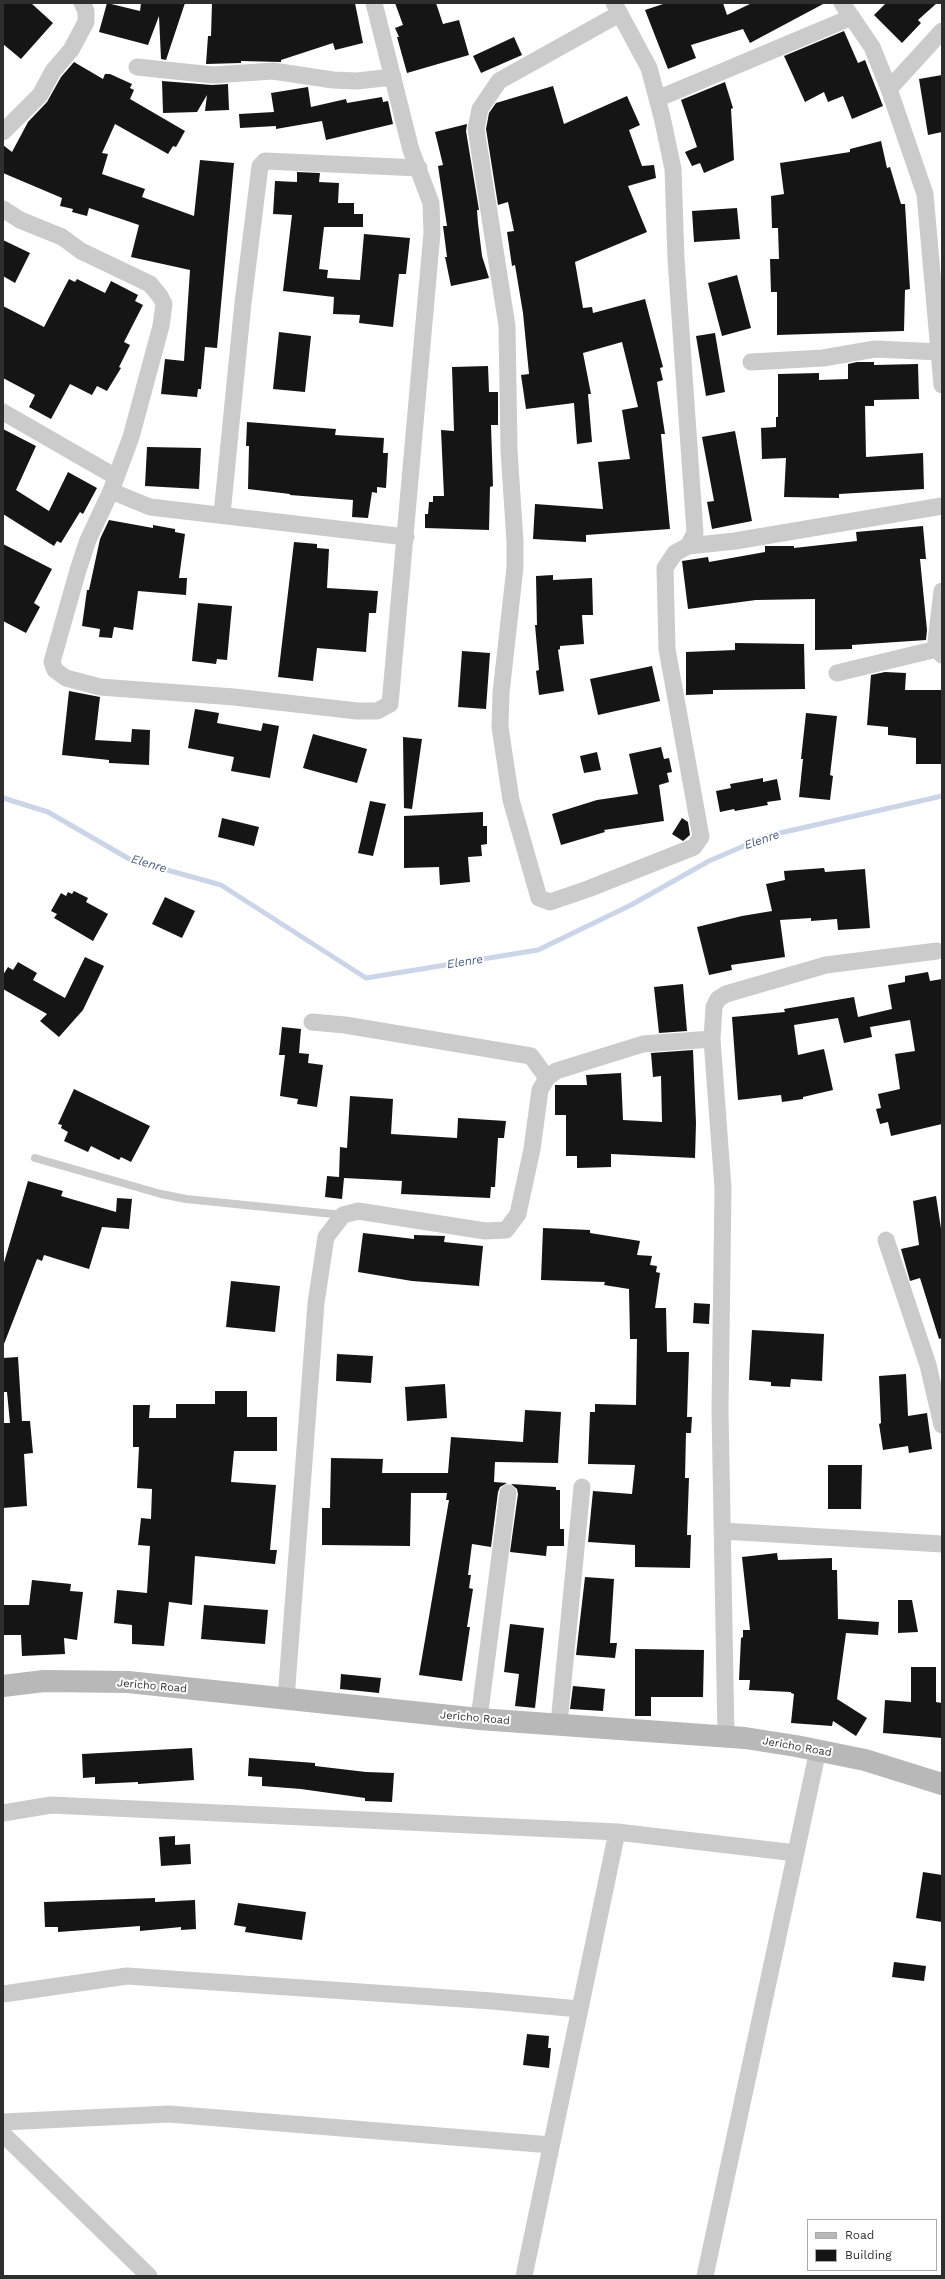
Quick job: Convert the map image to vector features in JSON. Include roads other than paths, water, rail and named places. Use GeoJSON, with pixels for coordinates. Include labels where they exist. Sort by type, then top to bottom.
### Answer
{"type":"FeatureCollection","features":[{"type":"Feature","properties":{"kind":"street"},"geometry":{"type":"LineString","coordinates":[[3,132],[40,95],[53,71],[71,50],[86,22],[86,11],[82,3]]}},
{"type":"Feature","properties":{"kind":"street"},"geometry":{"type":"LineString","coordinates":[[3,209],[20,220],[62,237],[81,251],[150,284],[160,296],[164,304],[161,326],[131,437],[80,562],[52,662],[55,670],[66,678],[100,687],[234,697],[358,711],[377,711],[390,704],[393,691],[432,234],[431,202],[411,150],[374,3]]}},
{"type":"Feature","properties":{"kind":"street"},"geometry":{"type":"LineString","coordinates":[[842,3],[872,47],[889,89],[925,194],[942,385]]}},
{"type":"Feature","properties":{"kind":"street"},"geometry":{"type":"LineString","coordinates":[[688,546],[695,533],[676,259],[673,169],[649,68],[616,8],[499,81],[480,109],[476,129],[493,224],[507,326],[509,450],[515,542],[515,567],[501,693],[500,726],[511,800],[539,898],[550,902],[588,889],[694,847],[701,837],[668,649],[665,568],[675,553],[688,546],[735,541],[942,506]]}},
{"type":"Feature","properties":{"kind":"street"},"geometry":{"type":"LineString","coordinates":[[657,99],[852,17]]}},
{"type":"Feature","properties":{"kind":"street"},"geometry":{"type":"LineString","coordinates":[[889,89],[942,31]]}},
{"type":"Feature","properties":{"kind":"street"},"geometry":{"type":"LineString","coordinates":[[136,67],[213,75],[273,71],[333,80],[357,81],[393,77]]}},
{"type":"Feature","properties":{"kind":"street"},"geometry":{"type":"LineString","coordinates":[[222,514],[243,304],[260,166],[265,161],[419,168]]}},
{"type":"Feature","properties":{"kind":"street"},"geometry":{"type":"LineString","coordinates":[[751,362],[823,358],[875,349],[940,352]]}},
{"type":"Feature","properties":{"kind":"street"},"geometry":{"type":"LineString","coordinates":[[3,412],[150,507],[222,514],[406,537]]}},
{"type":"Feature","properties":{"kind":"street"},"geometry":{"type":"LineString","coordinates":[[837,673],[940,652],[936,641],[942,591]]}},
{"type":"Feature","properties":{"kind":"street"},"geometry":{"type":"LineString","coordinates":[[726,1736],[720,1409],[723,1188],[712,1039],[714,1007],[718,999],[726,994],[826,965],[937,951]]}},
{"type":"Feature","properties":{"kind":"street"},"geometry":{"type":"LineString","coordinates":[[312,1022],[345,1025],[531,1056],[547,1078]]}},
{"type":"Feature","properties":{"kind":"street"},"geometry":{"type":"LineString","coordinates":[[286,1699],[316,1303],[326,1237],[343,1215],[358,1211],[485,1231],[506,1230],[518,1214],[532,1150],[540,1090],[547,1078],[556,1070],[643,1044],[712,1039]]}},
{"type":"Feature","properties":{"kind":"street"},"geometry":{"type":"LineString","coordinates":[[886,1240],[928,1366],[942,1425]]}},
{"type":"Feature","properties":{"kind":"street"},"geometry":{"type":"LineString","coordinates":[[559,1723],[582,1487]]}},
{"type":"Feature","properties":{"kind":"street"},"geometry":{"type":"LineString","coordinates":[[479,1719],[508,1493]]}},
{"type":"Feature","properties":{"kind":"street"},"geometry":{"type":"LineString","coordinates":[[722,1531],[942,1544]]}},
{"type":"Feature","properties":{"kind":"street","name":"Jericho Road"},"geometry":{"type":"LineString","coordinates":[[3,1686],[44,1681],[128,1682],[479,1719],[559,1723],[726,1736],[818,1750],[865,1760],[942,1784]]}},
{"type":"Feature","properties":{"kind":"street"},"geometry":{"type":"LineString","coordinates":[[705,2276],[818,1750]]}},
{"type":"Feature","properties":{"kind":"street"},"geometry":{"type":"LineString","coordinates":[[3,1813],[51,1805],[617,1832],[796,1853]]}},
{"type":"Feature","properties":{"kind":"street"},"geometry":{"type":"LineString","coordinates":[[524,2276],[617,1832]]}},
{"type":"Feature","properties":{"kind":"street"},"geometry":{"type":"LineString","coordinates":[[3,1994],[127,1976],[492,2001],[579,2009]]}},
{"type":"Feature","properties":{"kind":"street"},"geometry":{"type":"LineString","coordinates":[[3,2122],[169,2114],[551,2145]]}},
{"type":"Feature","properties":{"kind":"street"},"geometry":{"type":"LineString","coordinates":[[3,2134],[149,2276]]}},
{"type":"Feature","properties":{"kind":"lane"},"geometry":{"type":"LineString","coordinates":[[35,1158],[161,1194],[186,1199],[343,1215]]}},
{"type":"Feature","properties":{"kind":"waterway","name":"Elenre"},"geometry":{"type":"LineString","coordinates":[[3,798],[48,812],[131,860],[221,885],[366,978],[538,950],[631,905],[709,861],[767,836],[942,796]]}}]}
